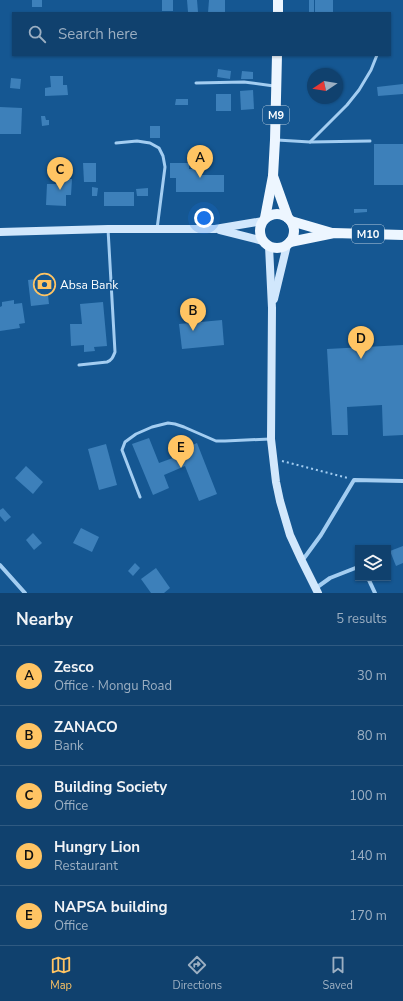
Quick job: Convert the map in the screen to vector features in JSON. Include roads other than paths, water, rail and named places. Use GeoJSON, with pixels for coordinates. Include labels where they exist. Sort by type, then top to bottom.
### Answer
{"type":"FeatureCollection","features":[{"type":"Feature","properties":{"kind":"main road"},"geometry":{"type":"LineString","coordinates":[[278,0],[278,12]]}},
{"type":"Feature","properties":{"kind":"main road","name":"M9"},"geometry":{"type":"LineString","coordinates":[[264,219],[273,176],[276,140],[277,56]]}},
{"type":"Feature","properties":{"kind":"main road","name":"M9"},"geometry":{"type":"LineString","coordinates":[[273,176],[290,219]]}},
{"type":"Feature","properties":{"kind":"main road"},"geometry":{"type":"LineString","coordinates":[[0,232],[108,229],[215,229],[264,219],[269,215],[277,213],[285,215],[290,219],[293,224],[294,231],[292,239],[288,243],[280,248],[276,248],[266,243],[215,229]]}},
{"type":"Feature","properties":{"kind":"main road"},"geometry":{"type":"LineString","coordinates":[[264,219],[260,229],[261,237],[266,243],[272,308],[271,439],[273,459],[280,501],[290,535],[317,590]]}},
{"type":"Feature","properties":{"kind":"main road","name":"M10"},"geometry":{"type":"LineString","coordinates":[[290,219],[334,233]]}},
{"type":"Feature","properties":{"kind":"main road","name":"M10"},"geometry":{"type":"LineString","coordinates":[[288,243],[334,233],[403,235]]}},
{"type":"Feature","properties":{"kind":"main road"},"geometry":{"type":"LineString","coordinates":[[272,308],[288,243]]}},
{"type":"Feature","properties":{"kind":"street"},"geometry":{"type":"LineString","coordinates":[[302,561],[321,536],[354,480],[403,481]]}},
{"type":"Feature","properties":{"kind":"street"},"geometry":{"type":"LineString","coordinates":[[0,565],[25,593]]}},
{"type":"Feature","properties":{"kind":"street"},"geometry":{"type":"LineString","coordinates":[[317,590],[330,578],[355,568]]}},
{"type":"Feature","properties":{"kind":"street"},"geometry":{"type":"LineString","coordinates":[[369,581],[375,593]]}},
{"type":"Feature","properties":{"kind":"lane"},"geometry":{"type":"LineString","coordinates":[[310,142],[347,105],[359,90],[371,70],[377,56]]}},
{"type":"Feature","properties":{"kind":"lane"},"geometry":{"type":"LineString","coordinates":[[196,83],[244,82],[276,86]]}},
{"type":"Feature","properties":{"kind":"lane"},"geometry":{"type":"LineString","coordinates":[[276,140],[310,142],[370,141]]}},
{"type":"Feature","properties":{"kind":"lane"},"geometry":{"type":"LineString","coordinates":[[116,143],[137,141],[150,144],[159,148],[163,156],[165,167],[157,229]]}},
{"type":"Feature","properties":{"kind":"lane"},"geometry":{"type":"LineString","coordinates":[[79,365],[110,361],[115,352],[108,229]]}},
{"type":"Feature","properties":{"kind":"lane"},"geometry":{"type":"LineString","coordinates":[[140,497],[122,450],[125,442],[136,434],[152,427],[168,423],[184,427],[216,441],[271,439]]}},
{"type":"Feature","properties":{"kind":"place","name":"Zesco"},"geometry":{"type":"Point","coordinates":[200,178]}},
{"type":"Feature","properties":{"kind":"place","name":"Building Society"},"geometry":{"type":"Point","coordinates":[60,190]}},
{"type":"Feature","properties":{"kind":"place","name":"Absa Bank"},"geometry":{"type":"Point","coordinates":[44,285]}},
{"type":"Feature","properties":{"kind":"place","name":"ZANACO"},"geometry":{"type":"Point","coordinates":[193,331]}},
{"type":"Feature","properties":{"kind":"place","name":"Hungry Lion"},"geometry":{"type":"Point","coordinates":[361,359]}},
{"type":"Feature","properties":{"kind":"place","name":"NAPSA building"},"geometry":{"type":"Point","coordinates":[181,468]}}]}
